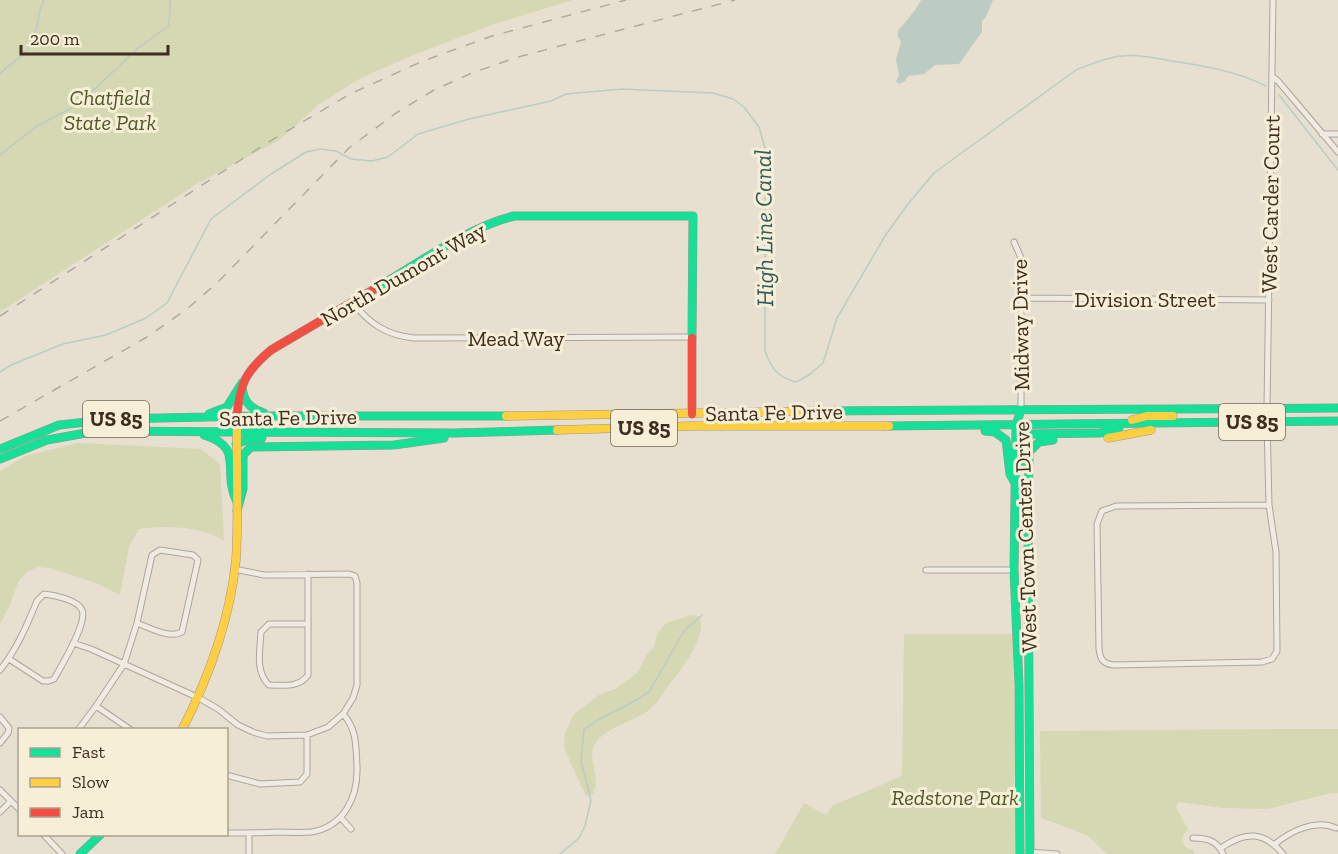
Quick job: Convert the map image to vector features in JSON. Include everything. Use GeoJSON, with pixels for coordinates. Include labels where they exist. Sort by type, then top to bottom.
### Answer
{"type":"FeatureCollection","features":[{"type":"Feature","properties":{"kind":"main road","name":"North Dumont Way"},"geometry":{"type":"LineString","coordinates":[[189,418],[223,410],[232,401],[250,368],[271,350],[475,230],[497,220],[514,216],[693,216],[692,337]]}},
{"type":"Feature","properties":{"kind":"main road"},"geometry":{"type":"LineString","coordinates":[[692,337],[692,414]]}},
{"type":"Feature","properties":{"kind":"main road"},"geometry":{"type":"LineString","coordinates":[[241,383],[243,397],[248,405],[256,411],[278,417]]}},
{"type":"Feature","properties":{"kind":"main road"},"geometry":{"type":"LineString","coordinates":[[183,728],[199,698],[219,640],[234,569],[237,507],[236,432],[241,383]]}},
{"type":"Feature","properties":{"kind":"main road","name":"Santa Fe Drive"},"geometry":{"type":"LineString","coordinates":[[0,450],[45,430],[86,421],[237,417],[606,416],[884,411],[1338,408]]}},
{"type":"Feature","properties":{"kind":"main road","name":"West Town Center Drive"},"geometry":{"type":"LineString","coordinates":[[1021,410],[1019,436],[1028,528],[1030,853]]}},
{"type":"Feature","properties":{"kind":"main road"},"geometry":{"type":"LineString","coordinates":[[662,428],[670,422],[811,420],[858,417],[884,411]]}},
{"type":"Feature","properties":{"kind":"main road"},"geometry":{"type":"LineString","coordinates":[[1019,436],[1110,432],[1135,418],[1146,416],[1338,413]]}},
{"type":"Feature","properties":{"kind":"main road"},"geometry":{"type":"LineString","coordinates":[[236,444],[258,437],[394,439],[419,425],[428,423],[577,422],[606,416]]}},
{"type":"Feature","properties":{"kind":"main road","name":"Santa Fe Drive"},"geometry":{"type":"LineString","coordinates":[[0,459],[67,434],[111,431],[455,433],[662,428],[1338,422]]}},
{"type":"Feature","properties":{"kind":"main road"},"geometry":{"type":"LineString","coordinates":[[1028,528],[1029,452],[1033,445],[1048,440],[1104,439],[1155,429],[1166,423]]}},
{"type":"Feature","properties":{"kind":"main road"},"geometry":{"type":"LineString","coordinates":[[880,426],[903,432],[991,431],[997,433],[1007,440],[1010,447],[1010,474],[1015,483]]}},
{"type":"Feature","properties":{"kind":"main road"},"geometry":{"type":"LineString","coordinates":[[192,432],[218,440],[227,446],[230,455],[230,481],[237,507]]}},
{"type":"Feature","properties":{"kind":"main road"},"geometry":{"type":"LineString","coordinates":[[237,507],[243,489],[243,455],[251,447],[394,445],[446,437],[455,433]]}},
{"type":"Feature","properties":{"kind":"main road","name":"West Town Center Drive"},"geometry":{"type":"LineString","coordinates":[[1019,436],[1015,483],[1014,570],[1019,685],[1020,853]]}},
{"type":"Feature","properties":{"kind":"main road"},"geometry":{"type":"LineString","coordinates":[[80,854],[99,836]]}},
{"type":"Feature","properties":{"kind":"street","name":"West Carder Court"},"geometry":{"type":"LineString","coordinates":[[1268,408],[1273,0]]}},
{"type":"Feature","properties":{"kind":"street"},"geometry":{"type":"LineString","coordinates":[[1273,77],[1338,152]]}},
{"type":"Feature","properties":{"kind":"street"},"geometry":{"type":"LineString","coordinates":[[1322,134],[1338,134]]}},
{"type":"Feature","properties":{"kind":"street","name":"Midway Drive"},"geometry":{"type":"LineString","coordinates":[[1014,242],[1021,258],[1021,410]]}},
{"type":"Feature","properties":{"kind":"street","name":"Division Street"},"geometry":{"type":"LineString","coordinates":[[1022,298],[1269,300]]}},
{"type":"Feature","properties":{"kind":"street","name":"Mead Way"},"geometry":{"type":"LineString","coordinates":[[353,303],[366,319],[382,331],[396,336],[414,338],[692,337]]}},
{"type":"Feature","properties":{"kind":"street"},"geometry":{"type":"LineString","coordinates":[[1267,422],[1269,505],[1276,552],[1277,651],[1272,659],[1262,662],[1126,665],[1108,665],[1103,661],[1099,649],[1097,524],[1102,511],[1116,506],[1269,505]]}},
{"type":"Feature","properties":{"kind":"street"},"geometry":{"type":"LineString","coordinates":[[79,728],[124,664],[137,623],[152,555],[160,550],[193,555],[198,560],[192,597],[182,632],[172,635],[137,623]]}},
{"type":"Feature","properties":{"kind":"street"},"geometry":{"type":"LineString","coordinates":[[73,643],[199,698],[238,725],[253,732],[267,736],[307,735],[328,727],[349,707],[357,685],[357,583],[355,576],[349,574],[264,575],[234,569]]}},
{"type":"Feature","properties":{"kind":"street"},"geometry":{"type":"LineString","coordinates":[[926,570],[1014,570]]}},
{"type":"Feature","properties":{"kind":"street"},"geometry":{"type":"LineString","coordinates":[[308,574],[308,624],[308,675],[304,681],[296,685],[269,685],[260,672],[261,632],[269,624],[308,624]]}},
{"type":"Feature","properties":{"kind":"street"},"geometry":{"type":"LineString","coordinates":[[0,670],[9,659],[25,630],[37,601],[44,594],[78,604],[82,609],[83,616],[73,643],[54,679],[43,681],[9,659]]}},
{"type":"Feature","properties":{"kind":"street"},"geometry":{"type":"LineString","coordinates":[[96,706],[129,728]]}},
{"type":"Feature","properties":{"kind":"street"},"geometry":{"type":"LineString","coordinates":[[228,833],[311,832],[326,828],[341,818],[352,801],[357,778],[356,736],[343,714]]}},
{"type":"Feature","properties":{"kind":"street"},"geometry":{"type":"LineString","coordinates":[[0,717],[9,728],[0,743]]}},
{"type":"Feature","properties":{"kind":"street"},"geometry":{"type":"LineString","coordinates":[[228,776],[260,784],[300,782],[307,774],[307,735]]}},
{"type":"Feature","properties":{"kind":"street"},"geometry":{"type":"LineString","coordinates":[[0,790],[18,808]]}},
{"type":"Feature","properties":{"kind":"street"},"geometry":{"type":"LineString","coordinates":[[0,812],[11,801]]}},
{"type":"Feature","properties":{"kind":"street"},"geometry":{"type":"LineString","coordinates":[[341,818],[351,829]]}},
{"type":"Feature","properties":{"kind":"street"},"geometry":{"type":"LineString","coordinates":[[1275,844],[1290,832],[1328,824],[1336,828]]}},
{"type":"Feature","properties":{"kind":"street"},"geometry":{"type":"LineString","coordinates":[[249,833],[249,854]]}},
{"type":"Feature","properties":{"kind":"street"},"geometry":{"type":"LineString","coordinates":[[1193,838],[1208,838],[1222,851],[1233,839],[1255,835],[1275,844],[1283,854]]}},
{"type":"Feature","properties":{"kind":"street"},"geometry":{"type":"LineString","coordinates":[[45,836],[62,854]]}},
{"type":"Feature","properties":{"kind":"street"},"geometry":{"type":"LineString","coordinates":[[1020,853],[1057,854]]}},
{"type":"Feature","properties":{"kind":"green space","name":"Chatfield State Park"},"geometry":{"type":"Polygon","coordinates":[[[0,0],[573,0],[494,24],[361,78],[318,105],[281,139],[195,185],[0,312],[0,0]]]}},
{"type":"Feature","properties":{"kind":"green space"},"geometry":{"type":"Polygon","coordinates":[[[78,443],[201,449],[220,464],[224,541],[205,532],[183,528],[139,529],[129,546],[120,595],[96,583],[49,568],[38,567],[28,571],[19,580],[0,624],[0,471],[25,456],[78,443]]]}},
{"type":"Feature","properties":{"kind":"green space"},"geometry":{"type":"Polygon","coordinates":[[[692,615],[699,616],[701,625],[700,635],[691,655],[652,708],[608,732],[597,741],[592,753],[595,786],[593,794],[586,796],[564,748],[565,733],[574,714],[599,695],[617,688],[638,672],[648,653],[654,647],[657,634],[666,623],[692,615]]]}},
{"type":"Feature","properties":{"kind":"green space","name":"Redstone Park"},"geometry":{"type":"Polygon","coordinates":[[[904,634],[1013,634],[1015,767],[1013,793],[1016,805],[1016,854],[775,854],[804,803],[826,815],[832,806],[902,776],[904,634]]]}},
{"type":"Feature","properties":{"kind":"green space"},"geometry":{"type":"Polygon","coordinates":[[[1338,729],[1338,793],[1268,809],[1223,808],[1178,802],[1176,807],[1188,829],[1182,837],[1183,842],[1187,848],[1194,850],[1194,854],[1107,854],[1087,835],[1041,818],[1040,731],[1338,729]]]}},
{"type":"Feature","properties":{"kind":"shaded area"},"geometry":{"type":"Polygon","coordinates":[[[921,0],[993,0],[982,21],[982,32],[959,64],[935,65],[924,74],[908,76],[899,84],[896,81],[899,76],[896,59],[901,42],[898,30],[921,0]]]}},
{"type":"Feature","properties":{"kind":"waterway"},"geometry":{"type":"LineString","coordinates":[[0,74],[31,45],[44,0]]}},
{"type":"Feature","properties":{"kind":"waterway"},"geometry":{"type":"LineString","coordinates":[[0,155],[37,126],[79,104],[137,49],[168,26],[170,0]]}},
{"type":"Feature","properties":{"kind":"waterway","name":"High Line Canal"},"geometry":{"type":"LineString","coordinates":[[0,372],[11,365],[63,344],[106,335],[146,318],[167,303],[211,219],[271,174],[306,152],[320,149],[336,151],[351,159],[372,161],[388,157],[418,134],[469,119],[551,101],[566,94],[622,89],[713,93],[733,99],[744,107],[759,127],[765,148],[765,351],[776,371],[796,382],[823,363],[837,318],[885,236],[934,173],[1076,70],[1109,58],[1140,56],[1220,70],[1243,76],[1266,86]]}},
{"type":"Feature","properties":{"kind":"waterway","name":"High Line Canal"},"geometry":{"type":"LineString","coordinates":[[1279,95],[1338,170]]}},
{"type":"Feature","properties":{"kind":"waterway"},"geometry":{"type":"LineString","coordinates":[[560,854],[579,838],[585,826],[591,800],[581,761],[584,729],[649,692],[684,631],[702,615]]}},
{"type":"Feature","properties":{"kind":"railway"},"geometry":{"type":"LineString","coordinates":[[0,316],[267,143],[350,94],[423,61],[492,36],[626,0]]}},
{"type":"Feature","properties":{"kind":"railway"},"geometry":{"type":"LineString","coordinates":[[0,421],[147,337],[187,309],[217,283],[349,148],[396,113],[434,90],[472,73],[518,57],[735,0]]}},
{"type":"Feature","properties":{"kind":"traffic: fast"},"geometry":{"type":"LineString","coordinates":[[373,290],[460,238],[496,221],[514,216],[693,216],[692,338]]}},
{"type":"Feature","properties":{"kind":"traffic: fast"},"geometry":{"type":"LineString","coordinates":[[242,383],[243,394],[247,402],[264,413]]}},
{"type":"Feature","properties":{"kind":"traffic: fast"},"geometry":{"type":"LineString","coordinates":[[209,414],[227,407],[240,386]]}},
{"type":"Feature","properties":{"kind":"traffic: fast"},"geometry":{"type":"LineString","coordinates":[[820,411],[1338,408]]}},
{"type":"Feature","properties":{"kind":"traffic: fast"},"geometry":{"type":"LineString","coordinates":[[1020,854],[1019,685],[1014,570],[1016,425],[1021,410]]}},
{"type":"Feature","properties":{"kind":"traffic: fast"},"geometry":{"type":"LineString","coordinates":[[0,449],[59,425],[115,419],[253,416],[506,416]]}},
{"type":"Feature","properties":{"kind":"traffic: fast"},"geometry":{"type":"LineString","coordinates":[[889,426],[1338,421]]}},
{"type":"Feature","properties":{"kind":"traffic: fast"},"geometry":{"type":"LineString","coordinates":[[1016,439],[1023,434],[1101,433],[1119,428]]}},
{"type":"Feature","properties":{"kind":"traffic: fast"},"geometry":{"type":"LineString","coordinates":[[0,459],[47,440],[97,431],[455,433],[557,430]]}},
{"type":"Feature","properties":{"kind":"traffic: fast"},"geometry":{"type":"LineString","coordinates":[[1023,430],[1024,463]]}},
{"type":"Feature","properties":{"kind":"traffic: fast"},"geometry":{"type":"LineString","coordinates":[[985,431],[995,432],[1006,440],[1010,474],[1015,483]]}},
{"type":"Feature","properties":{"kind":"traffic: fast"},"geometry":{"type":"LineString","coordinates":[[204,435],[217,440],[225,446],[229,453],[231,480],[237,502]]}},
{"type":"Feature","properties":{"kind":"traffic: fast"},"geometry":{"type":"LineString","coordinates":[[236,444],[252,438],[262,438]]}},
{"type":"Feature","properties":{"kind":"traffic: fast"},"geometry":{"type":"LineString","coordinates":[[237,511],[243,489],[243,455],[251,447],[394,445],[444,438]]}},
{"type":"Feature","properties":{"kind":"traffic: fast"},"geometry":{"type":"LineString","coordinates":[[1028,528],[1029,452],[1039,442],[1053,440]]}},
{"type":"Feature","properties":{"kind":"traffic: fast"},"geometry":{"type":"LineString","coordinates":[[1028,526],[1030,854]]}},
{"type":"Feature","properties":{"kind":"traffic: fast"},"geometry":{"type":"LineString","coordinates":[[80,854],[99,836]]}},
{"type":"Feature","properties":{"kind":"traffic: slow"},"geometry":{"type":"LineString","coordinates":[[506,416],[820,411]]}},
{"type":"Feature","properties":{"kind":"traffic: slow"},"geometry":{"type":"LineString","coordinates":[[1132,420],[1147,416],[1173,416]]}},
{"type":"Feature","properties":{"kind":"traffic: slow"},"geometry":{"type":"LineString","coordinates":[[183,728],[217,648],[233,582],[237,542],[237,417]]}},
{"type":"Feature","properties":{"kind":"traffic: slow"},"geometry":{"type":"LineString","coordinates":[[557,430],[692,426],[889,426]]}},
{"type":"Feature","properties":{"kind":"traffic: slow"},"geometry":{"type":"LineString","coordinates":[[1108,438],[1151,430]]}},
{"type":"Feature","properties":{"kind":"traffic: jam"},"geometry":{"type":"LineString","coordinates":[[237,417],[245,379],[262,358],[271,350],[373,290]]}},
{"type":"Feature","properties":{"kind":"traffic: jam"},"geometry":{"type":"LineString","coordinates":[[692,338],[692,414]]}}]}
